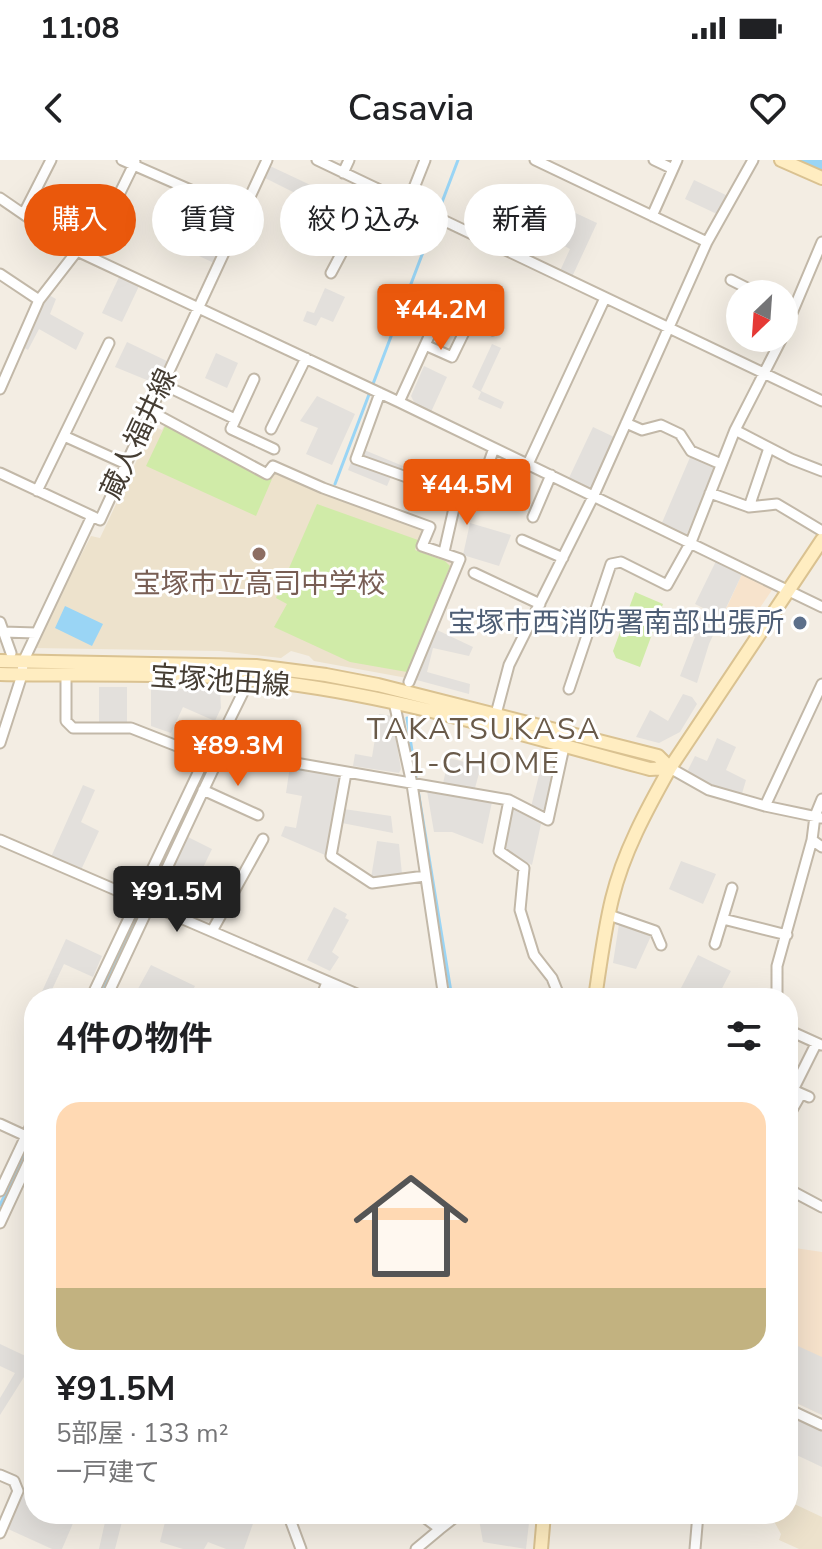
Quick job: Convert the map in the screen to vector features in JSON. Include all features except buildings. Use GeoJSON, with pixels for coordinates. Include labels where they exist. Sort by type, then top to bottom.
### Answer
{"type":"FeatureCollection","features":[{"type":"Feature","properties":{"kind":"street"},"geometry":{"type":"LineString","coordinates":[[39,184],[51,160]]}},
{"type":"Feature","properties":{"kind":"street"},"geometry":{"type":"LineString","coordinates":[[122,160],[135,162],[180,184]]}},
{"type":"Feature","properties":{"kind":"street","name":"蔵人福井線"},"geometry":{"type":"LineString","coordinates":[[256,184],[267,160]]}},
{"type":"Feature","properties":{"kind":"street"},"geometry":{"type":"LineString","coordinates":[[317,160],[367,184]]}},
{"type":"Feature","properties":{"kind":"street"},"geometry":{"type":"LineString","coordinates":[[343,173],[349,160]]}},
{"type":"Feature","properties":{"kind":"street"},"geometry":{"type":"LineString","coordinates":[[416,184],[425,160]]}},
{"type":"Feature","properties":{"kind":"street"},"geometry":{"type":"LineString","coordinates":[[535,160],[707,242]]}},
{"type":"Feature","properties":{"kind":"street"},"geometry":{"type":"LineString","coordinates":[[652,216],[675,164],[654,160]]}},
{"type":"Feature","properties":{"kind":"street"},"geometry":{"type":"LineString","coordinates":[[496,714],[509,665],[594,495],[707,242],[753,160]]}},
{"type":"Feature","properties":{"kind":"street"},"geometry":{"type":"LineString","coordinates":[[781,160],[822,178]]}},
{"type":"Feature","properties":{"kind":"street"},"geometry":{"type":"LineString","coordinates":[[124,184],[135,162]]}},
{"type":"Feature","properties":{"kind":"street"},"geometry":{"type":"LineString","coordinates":[[0,198],[24,213]]}},
{"type":"Feature","properties":{"kind":"street"},"geometry":{"type":"LineString","coordinates":[[448,222],[822,401]]}},
{"type":"Feature","properties":{"kind":"street"},"geometry":{"type":"LineString","coordinates":[[798,294],[810,274],[822,242]]}},
{"type":"Feature","properties":{"kind":"street"},"geometry":{"type":"LineString","coordinates":[[0,389],[39,300],[73,256]]}},
{"type":"Feature","properties":{"kind":"street"},"geometry":{"type":"LineString","coordinates":[[89,256],[594,495],[822,607]]}},
{"type":"Feature","properties":{"kind":"street","name":"蔵人福井線"},"geometry":{"type":"LineString","coordinates":[[0,743],[3,726],[36,633],[92,516],[100,520],[221,256]]}},
{"type":"Feature","properties":{"kind":"street"},"geometry":{"type":"LineString","coordinates":[[331,273],[340,256]]}},
{"type":"Feature","properties":{"kind":"street"},"geometry":{"type":"LineString","coordinates":[[0,274],[39,300]]}},
{"type":"Feature","properties":{"kind":"street"},"geometry":{"type":"LineString","coordinates":[[810,274],[822,279]]}},
{"type":"Feature","properties":{"kind":"street"},"geometry":{"type":"LineString","coordinates":[[528,464],[605,298]]}},
{"type":"Feature","properties":{"kind":"street"},"geometry":{"type":"LineString","coordinates":[[399,402],[442,308],[493,330]]}},
{"type":"Feature","properties":{"kind":"street"},"geometry":{"type":"LineString","coordinates":[[425,345],[452,357],[470,320]]}},
{"type":"Feature","properties":{"kind":"street"},"geometry":{"type":"LineString","coordinates":[[37,491],[109,343]]}},
{"type":"Feature","properties":{"kind":"street"},"geometry":{"type":"LineString","coordinates":[[569,689],[611,564],[621,562],[667,585],[691,542],[735,430],[776,352]]}},
{"type":"Feature","properties":{"kind":"street"},"geometry":{"type":"LineString","coordinates":[[271,429],[306,358]]}},
{"type":"Feature","properties":{"kind":"street"},"geometry":{"type":"LineString","coordinates":[[254,379],[231,429],[274,449]]}},
{"type":"Feature","properties":{"kind":"street"},"geometry":{"type":"LineString","coordinates":[[162,384],[235,419]]}},
{"type":"Feature","properties":{"kind":"street"},"geometry":{"type":"LineString","coordinates":[[374,390],[356,459],[457,495],[477,497],[494,448]]}},
{"type":"Feature","properties":{"kind":"street"},"geometry":{"type":"LineString","coordinates":[[150,411],[267,474],[273,466],[430,527],[422,546],[460,559],[409,682]]}},
{"type":"Feature","properties":{"kind":"street"},"geometry":{"type":"LineString","coordinates":[[626,423],[642,430],[661,425],[680,434],[691,451],[721,464]]}},
{"type":"Feature","properties":{"kind":"street"},"geometry":{"type":"LineString","coordinates":[[735,430],[822,471]]}},
{"type":"Feature","properties":{"kind":"street"},"geometry":{"type":"LineString","coordinates":[[64,436],[126,464]]}},
{"type":"Feature","properties":{"kind":"street"},"geometry":{"type":"LineString","coordinates":[[749,507],[769,448]]}},
{"type":"Feature","properties":{"kind":"street"},"geometry":{"type":"LineString","coordinates":[[0,473],[92,516]]}},
{"type":"Feature","properties":{"kind":"street"},"geometry":{"type":"LineString","coordinates":[[533,517],[551,475]]}},
{"type":"Feature","properties":{"kind":"street"},"geometry":{"type":"LineString","coordinates":[[710,493],[749,507],[777,504],[822,531]]}},
{"type":"Feature","properties":{"kind":"street"},"geometry":{"type":"LineString","coordinates":[[444,552],[457,495]]}},
{"type":"Feature","properties":{"kind":"street"},"geometry":{"type":"LineString","coordinates":[[522,540],[563,558]]}},
{"type":"Feature","properties":{"kind":"street"},"geometry":{"type":"LineString","coordinates":[[597,988],[612,896],[629,851],[670,768],[822,540]]}},
{"type":"Feature","properties":{"kind":"street"},"geometry":{"type":"LineString","coordinates":[[474,573],[540,604]]}},
{"type":"Feature","properties":{"kind":"street"},"geometry":{"type":"LineString","coordinates":[[11,653],[2,627],[36,633]]}},
{"type":"Feature","properties":{"kind":"street"},"geometry":{"type":"LineString","coordinates":[[0,661],[22,668],[256,666],[378,685],[658,756],[670,768],[709,790],[818,817]]}},
{"type":"Feature","properties":{"kind":"street"},"geometry":{"type":"LineString","coordinates":[[96,988],[205,757],[216,735],[227,725],[256,666]]}},
{"type":"Feature","properties":{"kind":"street","name":"宝塚池田線"},"geometry":{"type":"LineString","coordinates":[[0,674],[22,668],[66,675],[250,679],[339,691],[394,702],[650,769],[670,768]]}},
{"type":"Feature","properties":{"kind":"street"},"geometry":{"type":"LineString","coordinates":[[66,675],[66,721],[73,728],[131,728],[205,757]]}},
{"type":"Feature","properties":{"kind":"street"},"geometry":{"type":"LineString","coordinates":[[765,806],[822,684]]}},
{"type":"Feature","properties":{"kind":"street"},"geometry":{"type":"LineString","coordinates":[[394,702],[412,784],[442,988]]}},
{"type":"Feature","properties":{"kind":"street"},"geometry":{"type":"LineString","coordinates":[[227,725],[272,759],[509,800],[548,820],[564,747]]}},
{"type":"Feature","properties":{"kind":"street"},"geometry":{"type":"LineString","coordinates":[[111,988],[227,740],[227,725]]}},
{"type":"Feature","properties":{"kind":"street"},"geometry":{"type":"LineString","coordinates":[[346,773],[331,856],[372,883],[425,876]]}},
{"type":"Feature","properties":{"kind":"street"},"geometry":{"type":"LineString","coordinates":[[203,790],[258,815]]}},
{"type":"Feature","properties":{"kind":"street"},"geometry":{"type":"LineString","coordinates":[[777,988],[777,966],[822,799]]}},
{"type":"Feature","properties":{"kind":"street"},"geometry":{"type":"LineString","coordinates":[[509,800],[499,851],[524,868],[520,910],[534,955],[556,988]]}},
{"type":"Feature","properties":{"kind":"street"},"geometry":{"type":"LineString","coordinates":[[212,931],[263,839]]}},
{"type":"Feature","properties":{"kind":"street"},"geometry":{"type":"LineString","coordinates":[[0,840],[342,988]]}},
{"type":"Feature","properties":{"kind":"street"},"geometry":{"type":"LineString","coordinates":[[812,840],[822,847]]}},
{"type":"Feature","properties":{"kind":"street"},"geometry":{"type":"LineString","coordinates":[[715,944],[732,888]]}},
{"type":"Feature","properties":{"kind":"street"},"geometry":{"type":"LineString","coordinates":[[609,915],[655,931],[661,945]]}},
{"type":"Feature","properties":{"kind":"street"},"geometry":{"type":"LineString","coordinates":[[723,919],[787,935]]}},
{"type":"Feature","properties":{"kind":"street"},"geometry":{"type":"LineString","coordinates":[[325,988],[327,982]]}},
{"type":"Feature","properties":{"kind":"street"},"geometry":{"type":"LineString","coordinates":[[798,1035],[818,1044],[798,1081]]}},
{"type":"Feature","properties":{"kind":"street"},"geometry":{"type":"LineString","coordinates":[[0,1124],[24,1135]]}},
{"type":"Feature","properties":{"kind":"street"},"geometry":{"type":"LineString","coordinates":[[0,1191],[4,1170],[24,1139]]}},
{"type":"Feature","properties":{"kind":"street"},"geometry":{"type":"LineString","coordinates":[[0,1223],[24,1171]]}},
{"type":"Feature","properties":{"kind":"street"},"geometry":{"type":"LineString","coordinates":[[798,1194],[822,1207]]}},
{"type":"Feature","properties":{"kind":"street"},"geometry":{"type":"LineString","coordinates":[[798,1414],[822,1425]]}},
{"type":"Feature","properties":{"kind":"street"},"geometry":{"type":"LineString","coordinates":[[0,1475],[14,1481],[18,1491],[0,1533]]}},
{"type":"Feature","properties":{"kind":"street"},"geometry":{"type":"LineString","coordinates":[[292,1524],[301,1549]]}},
{"type":"Feature","properties":{"kind":"street"},"geometry":{"type":"LineString","coordinates":[[433,1524],[440,1529]]}},
{"type":"Feature","properties":{"kind":"street"},"geometry":{"type":"LineString","coordinates":[[416,1549],[446,1524]]}},
{"type":"Feature","properties":{"kind":"street"},"geometry":{"type":"LineString","coordinates":[[541,1549],[543,1524]]}},
{"type":"Feature","properties":{"kind":"street"},"geometry":{"type":"LineString","coordinates":[[695,1549],[697,1524]]}},
{"type":"Feature","properties":{"kind":"shaded area"},"geometry":{"type":"Polygon","coordinates":[[[270,166],[308,184],[280,186],[265,178],[270,166]]]}},
{"type":"Feature","properties":{"kind":"shaded area"},"geometry":{"type":"Polygon","coordinates":[[[694,180],[728,196],[719,215],[685,199],[694,180]]]}},
{"type":"Feature","properties":{"kind":"shaded area"},"geometry":{"type":"Polygon","coordinates":[[[576,213],[597,223],[572,277],[560,271],[567,256],[576,256],[576,213]]]}},
{"type":"Feature","properties":{"kind":"shaded area"},"geometry":{"type":"Polygon","coordinates":[[[199,256],[217,256],[214,263],[199,256]]]}},
{"type":"Feature","properties":{"kind":"shaded area"},"geometry":{"type":"Polygon","coordinates":[[[120,275],[140,284],[122,322],[102,313],[120,275]]]}},
{"type":"Feature","properties":{"kind":"shaded area"},"geometry":{"type":"Polygon","coordinates":[[[325,288],[345,297],[333,322],[321,317],[316,326],[303,321],[307,311],[314,313],[325,288]]]}},
{"type":"Feature","properties":{"kind":"shaded area"},"geometry":{"type":"Polygon","coordinates":[[[47,294],[56,299],[50,314],[84,333],[76,350],[39,329],[28,350],[21,346],[47,294]]]}},
{"type":"Feature","properties":{"kind":"shaded area"},"geometry":{"type":"Polygon","coordinates":[[[127,342],[169,362],[159,385],[115,367],[127,342]]]}},
{"type":"Feature","properties":{"kind":"shaded area"},"geometry":{"type":"Polygon","coordinates":[[[492,344],[501,348],[481,391],[504,402],[501,409],[478,399],[481,392],[472,387],[492,344]]]}},
{"type":"Feature","properties":{"kind":"shaded area"},"geometry":{"type":"Polygon","coordinates":[[[216,353],[238,363],[227,388],[205,378],[216,353]]]}},
{"type":"Feature","properties":{"kind":"shaded area"},"geometry":{"type":"Polygon","coordinates":[[[424,366],[447,377],[431,412],[415,404],[411,396],[424,366]]]}},
{"type":"Feature","properties":{"kind":"shaded area"},"geometry":{"type":"Polygon","coordinates":[[[317,396],[355,414],[332,465],[306,454],[318,428],[300,421],[317,396]]]}},
{"type":"Feature","properties":{"kind":"shaded area","name":"宝塚市立高司中学校"},"geometry":{"type":"Polygon","coordinates":[[[166,422],[268,476],[273,471],[426,529],[420,548],[452,559],[455,563],[407,678],[314,661],[309,656],[291,651],[281,658],[220,651],[34,648],[91,536],[100,538],[153,426],[162,430],[166,422]]]}},
{"type":"Feature","properties":{"kind":"shaded area"},"geometry":{"type":"Polygon","coordinates":[[[593,427],[614,437],[590,490],[568,480],[593,427]]]}},
{"type":"Feature","properties":{"kind":"shaded area"},"geometry":{"type":"Polygon","coordinates":[[[357,447],[403,466],[400,473],[394,470],[387,486],[348,470],[357,447]]]}},
{"type":"Feature","properties":{"kind":"shaded area"},"geometry":{"type":"Polygon","coordinates":[[[691,455],[716,466],[686,536],[661,525],[691,455]]]}},
{"type":"Feature","properties":{"kind":"shaded area"},"geometry":{"type":"Polygon","coordinates":[[[470,523],[511,535],[499,566],[463,555],[470,523]]]}},
{"type":"Feature","properties":{"kind":"shaded area"},"geometry":{"type":"Polygon","coordinates":[[[717,559],[743,572],[709,644],[697,683],[680,676],[695,637],[692,635],[705,609],[695,604],[717,559]]]}},
{"type":"Feature","properties":{"kind":"shaded area"},"geometry":{"type":"Polygon","coordinates":[[[743,572],[774,587],[743,633],[720,622],[743,572]]]}},
{"type":"Feature","properties":{"kind":"shaded area"},"geometry":{"type":"Polygon","coordinates":[[[435,629],[473,647],[469,656],[433,648],[427,672],[470,684],[469,694],[413,679],[435,629]]]}},
{"type":"Feature","properties":{"kind":"shaded area"},"geometry":{"type":"Polygon","coordinates":[[[99,687],[127,687],[127,722],[99,722],[99,687]]]}},
{"type":"Feature","properties":{"kind":"shaded area"},"geometry":{"type":"Polygon","coordinates":[[[151,689],[220,689],[221,708],[215,721],[183,707],[171,733],[151,726],[151,689]]]}},
{"type":"Feature","properties":{"kind":"shaded area"},"geometry":{"type":"Polygon","coordinates":[[[683,694],[692,697],[697,704],[680,732],[659,743],[636,737],[650,710],[668,721],[683,694]]]}},
{"type":"Feature","properties":{"kind":"shaded area"},"geometry":{"type":"Polygon","coordinates":[[[379,714],[392,716],[401,769],[399,773],[353,766],[355,754],[372,757],[379,714]]]}},
{"type":"Feature","properties":{"kind":"shaded area"},"geometry":{"type":"Polygon","coordinates":[[[717,738],[736,747],[726,770],[746,780],[741,797],[693,776],[688,770],[695,756],[707,761],[717,738]]]}},
{"type":"Feature","properties":{"kind":"shaded area"},"geometry":{"type":"Polygon","coordinates":[[[544,755],[552,757],[555,762],[544,809],[540,811],[531,807],[544,755]]]}},
{"type":"Feature","properties":{"kind":"shaded area"},"geometry":{"type":"Polygon","coordinates":[[[449,758],[481,766],[475,788],[443,783],[449,758]]]}},
{"type":"Feature","properties":{"kind":"shaded area"},"geometry":{"type":"Polygon","coordinates":[[[290,766],[340,775],[325,855],[281,836],[285,826],[296,828],[302,796],[286,793],[290,766]]]}},
{"type":"Feature","properties":{"kind":"shaded area"},"geometry":{"type":"Polygon","coordinates":[[[83,785],[95,790],[81,822],[99,831],[81,870],[51,857],[83,785]]]}},
{"type":"Feature","properties":{"kind":"shaded area"},"geometry":{"type":"Polygon","coordinates":[[[427,791],[492,802],[483,844],[452,832],[434,832],[427,791]]]}},
{"type":"Feature","properties":{"kind":"shaded area"},"geometry":{"type":"Polygon","coordinates":[[[512,807],[541,824],[532,865],[502,849],[512,807]]]}},
{"type":"Feature","properties":{"kind":"shaded area"},"geometry":{"type":"Polygon","coordinates":[[[344,809],[391,816],[393,833],[342,823],[344,809]]]}},
{"type":"Feature","properties":{"kind":"shaded area"},"geometry":{"type":"Polygon","coordinates":[[[186,836],[212,849],[200,874],[208,878],[202,891],[168,875],[186,836]]]}},
{"type":"Feature","properties":{"kind":"shaded area"},"geometry":{"type":"Polygon","coordinates":[[[377,841],[399,844],[402,874],[371,878],[377,841]]]}},
{"type":"Feature","properties":{"kind":"shaded area"},"geometry":{"type":"Polygon","coordinates":[[[681,861],[716,874],[703,904],[669,889],[681,861]]]}},
{"type":"Feature","properties":{"kind":"shaded area"},"geometry":{"type":"Polygon","coordinates":[[[334,907],[347,914],[345,918],[349,920],[332,952],[339,957],[330,971],[307,960],[334,907]]]}},
{"type":"Feature","properties":{"kind":"shaded area"},"geometry":{"type":"Polygon","coordinates":[[[619,924],[651,936],[636,969],[613,963],[619,924]]]}},
{"type":"Feature","properties":{"kind":"shaded area"},"geometry":{"type":"Polygon","coordinates":[[[66,939],[102,956],[93,977],[64,964],[53,988],[44,988],[66,939]]]}},
{"type":"Feature","properties":{"kind":"shaded area"},"geometry":{"type":"Polygon","coordinates":[[[698,955],[731,971],[722,988],[681,988],[698,955]]]}},
{"type":"Feature","properties":{"kind":"shaded area"},"geometry":{"type":"Polygon","coordinates":[[[151,965],[195,986],[194,988],[138,988],[151,965]]]}},
{"type":"Feature","properties":{"kind":"shaded area"},"geometry":{"type":"Polygon","coordinates":[[[798,1248],[822,1252],[822,1415],[798,1404],[798,1248]]]}},
{"type":"Feature","properties":{"kind":"shaded area"},"geometry":{"type":"Polygon","coordinates":[[[0,1344],[24,1355],[24,1377],[0,1415],[0,1398],[15,1373],[0,1366],[0,1344]]]}},
{"type":"Feature","properties":{"kind":"shaded area"},"geometry":{"type":"Polygon","coordinates":[[[798,1346],[822,1357],[822,1415],[798,1404],[798,1346]]]}},
{"type":"Feature","properties":{"kind":"shaded area"},"geometry":{"type":"Polygon","coordinates":[[[798,1420],[822,1431],[822,1467],[798,1456],[798,1420]]]}},
{"type":"Feature","properties":{"kind":"shaded area"},"geometry":{"type":"Polygon","coordinates":[[[24,1486],[24,1524],[73,1524],[62,1549],[52,1549],[8,1529],[24,1486]]]}},
{"type":"Feature","properties":{"kind":"shaded area"},"geometry":{"type":"Polygon","coordinates":[[[798,1506],[822,1517],[822,1549],[799,1549],[779,1540],[781,1534],[776,1524],[798,1524],[798,1506]]]}},
{"type":"Feature","properties":{"kind":"shaded area"},"geometry":{"type":"Polygon","coordinates":[[[105,1524],[121,1524],[115,1549],[99,1549],[105,1524]]]}},
{"type":"Feature","properties":{"kind":"shaded area"},"geometry":{"type":"Polygon","coordinates":[[[164,1524],[253,1524],[244,1549],[226,1549],[208,1542],[204,1549],[183,1549],[160,1542],[164,1524]]]}},
{"type":"Feature","properties":{"kind":"shaded area"},"geometry":{"type":"Polygon","coordinates":[[[480,1524],[529,1524],[526,1549],[483,1542],[480,1524]]]}},
{"type":"Feature","properties":{"kind":"green space"},"geometry":{"type":"Polygon","coordinates":[[[166,424],[272,479],[256,516],[146,466],[166,424]]]}},
{"type":"Feature","properties":{"kind":"green space"},"geometry":{"type":"Polygon","coordinates":[[[317,504],[418,540],[415,550],[445,561],[450,566],[407,672],[350,662],[274,627],[287,604],[276,598],[317,504]]]}},
{"type":"Feature","properties":{"kind":"green space"},"geometry":{"type":"Polygon","coordinates":[[[635,592],[663,604],[640,667],[616,658],[613,651],[635,592]]]}},
{"type":"Feature","properties":{"kind":"water"},"geometry":{"type":"Polygon","coordinates":[[[65,606],[103,624],[92,646],[55,628],[65,606]]]}},
{"type":"Feature","properties":{"kind":"waterway"},"geometry":{"type":"LineString","coordinates":[[335,484],[458,160]]}},
{"type":"Feature","properties":{"kind":"waterway"},"geometry":{"type":"LineString","coordinates":[[799,160],[822,170]]}},
{"type":"Feature","properties":{"kind":"waterway"},"geometry":{"type":"LineString","coordinates":[[407,718],[416,777]]}},
{"type":"Feature","properties":{"kind":"waterway"},"geometry":{"type":"LineString","coordinates":[[145,896],[205,769]]}},
{"type":"Feature","properties":{"kind":"waterway"},"geometry":{"type":"LineString","coordinates":[[418,790],[450,988]]}},
{"type":"Feature","properties":{"kind":"waterway"},"geometry":{"type":"LineString","coordinates":[[103,988],[140,908]]}},
{"type":"Feature","properties":{"kind":"waterway"},"geometry":{"type":"LineString","coordinates":[[0,1205],[24,1155]]}},
{"type":"Feature","properties":{"kind":"place","name":"宝塚市立高司中学校"},"geometry":{"type":"Point","coordinates":[259,554]}},
{"type":"Feature","properties":{"kind":"place","name":"宝塚市西消防署南部出張所"},"geometry":{"type":"Point","coordinates":[800,623]}},
{"type":"Feature","properties":{"kind":"district","name":"TAKATSUKASA 1-CHOME"},"geometry":{"type":"Point","coordinates":[484,746]}}]}
